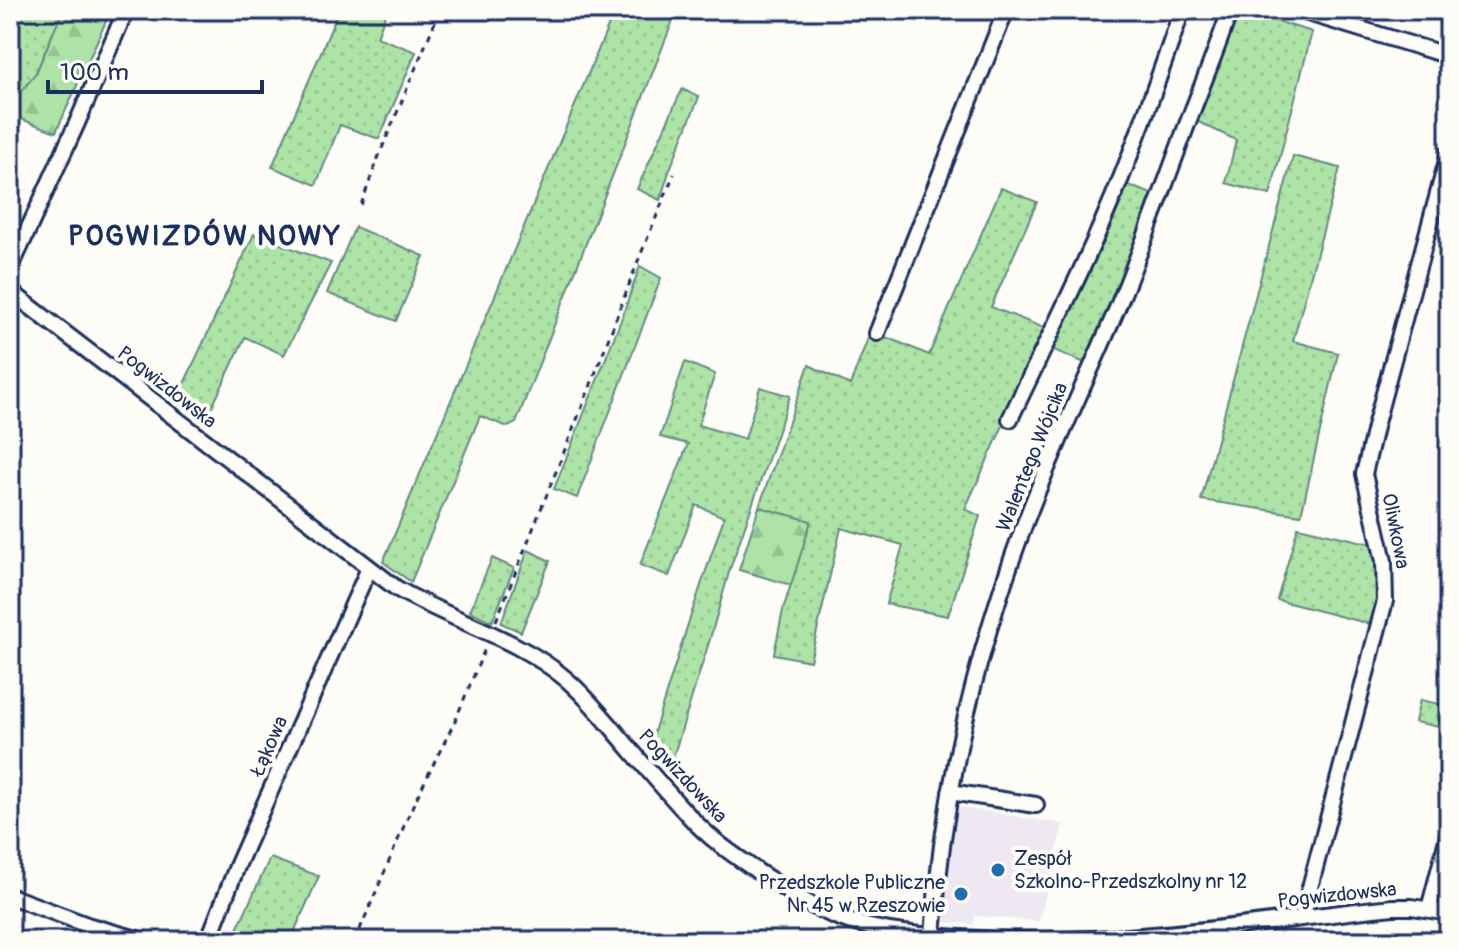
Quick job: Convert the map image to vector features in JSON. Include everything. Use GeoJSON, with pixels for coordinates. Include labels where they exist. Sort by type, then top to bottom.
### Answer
{"type":"FeatureCollection","features":[{"type":"Feature","properties":{"kind":"street"},"geometry":{"type":"LineString","coordinates":[[10,269],[126,10]]}},
{"type":"Feature","properties":{"kind":"street"},"geometry":{"type":"LineString","coordinates":[[877,333],[1006,10]]}},
{"type":"Feature","properties":{"kind":"street"},"geometry":{"type":"LineString","coordinates":[[1010,419],[1120,180],[1182,10]]}},
{"type":"Feature","properties":{"kind":"street","name":"Walentego Wójcika"},"geometry":{"type":"LineString","coordinates":[[933,936],[937,878],[950,792],[978,667],[1025,523],[1116,311],[1230,10]]}},
{"type":"Feature","properties":{"kind":"street"},"geometry":{"type":"LineString","coordinates":[[1298,10],[1449,56]]}},
{"type":"Feature","properties":{"kind":"street","name":"Oliwkowa"},"geometry":{"type":"LineString","coordinates":[[1302,918],[1385,601],[1384,561],[1364,474],[1449,153]]}},
{"type":"Feature","properties":{"kind":"street","name":"Pogwizdowska"},"geometry":{"type":"LineString","coordinates":[[10,291],[396,588],[543,662],[563,677],[713,839],[815,908],[865,927],[933,936],[1003,940],[1100,939],[1190,932],[1393,907],[1449,913]]}},
{"type":"Feature","properties":{"kind":"street","name":"Łąkowa"},"geometry":{"type":"LineString","coordinates":[[208,941],[238,864],[369,568]]}},
{"type":"Feature","properties":{"kind":"street"},"geometry":{"type":"LineString","coordinates":[[950,792],[1036,805]]}},
{"type":"Feature","properties":{"kind":"street"},"geometry":{"type":"LineString","coordinates":[[1429,909],[1449,832]]}},
{"type":"Feature","properties":{"kind":"street"},"geometry":{"type":"LineString","coordinates":[[10,896],[90,926],[144,941]]}},
{"type":"Feature","properties":{"kind":"path"},"geometry":{"type":"LineString","coordinates":[[361,205],[440,10]]}},
{"type":"Feature","properties":{"kind":"path"},"geometry":{"type":"LineString","coordinates":[[355,941],[491,635],[674,174]]}},
{"type":"Feature","properties":{"kind":"shaded area","name":"Zespół Szkolno-Przedszkolny nr 12"},"geometry":{"type":"Polygon","coordinates":[[[952,806],[1063,824],[1039,921],[975,916],[973,924],[940,922],[952,806]]]}},
{"type":"Feature","properties":{"kind":"green space"},"geometry":{"type":"Polygon","coordinates":[[[10,10],[63,10],[36,73],[10,106],[10,10]]]}},
{"type":"Feature","properties":{"kind":"green space"},"geometry":{"type":"Polygon","coordinates":[[[63,10],[111,10],[56,132],[10,115],[10,106],[36,73],[63,10]]]}},
{"type":"Feature","properties":{"kind":"green space"},"geometry":{"type":"Polygon","coordinates":[[[339,10],[387,10],[377,37],[416,52],[379,139],[340,125],[316,185],[272,167],[339,10]]]}},
{"type":"Feature","properties":{"kind":"green space"},"geometry":{"type":"Polygon","coordinates":[[[615,10],[640,19],[644,10],[677,10],[516,423],[508,427],[480,416],[411,582],[383,562],[615,10]]]}},
{"type":"Feature","properties":{"kind":"green space"},"geometry":{"type":"Polygon","coordinates":[[[1236,10],[1312,32],[1270,195],[1226,183],[1236,140],[1196,121],[1236,10]]]}},
{"type":"Feature","properties":{"kind":"green space"},"geometry":{"type":"Polygon","coordinates":[[[682,89],[699,97],[660,200],[637,189],[682,89]]]}},
{"type":"Feature","properties":{"kind":"green space"},"geometry":{"type":"Polygon","coordinates":[[[1293,156],[1340,168],[1293,341],[1338,353],[1301,515],[1201,500],[1293,156]]]}},
{"type":"Feature","properties":{"kind":"green space"},"geometry":{"type":"Polygon","coordinates":[[[1125,184],[1157,196],[1087,364],[1049,348],[1125,184]]]}},
{"type":"Feature","properties":{"kind":"green space"},"geometry":{"type":"Polygon","coordinates":[[[1001,188],[1037,202],[991,307],[1047,329],[965,509],[980,516],[948,616],[886,604],[903,545],[841,528],[810,661],[774,654],[783,610],[810,522],[759,507],[809,365],[850,385],[870,333],[929,355],[1001,188]]]}},
{"type":"Feature","properties":{"kind":"green space"},"geometry":{"type":"Polygon","coordinates":[[[355,227],[424,256],[396,321],[327,293],[355,227]]]}},
{"type":"Feature","properties":{"kind":"green space"},"geometry":{"type":"Polygon","coordinates":[[[254,234],[331,263],[284,355],[245,337],[205,422],[176,401],[254,234]]]}},
{"type":"Feature","properties":{"kind":"green space"},"geometry":{"type":"Polygon","coordinates":[[[640,266],[661,278],[577,498],[554,489],[640,266]]]}},
{"type":"Feature","properties":{"kind":"green space"},"geometry":{"type":"Polygon","coordinates":[[[685,362],[715,374],[698,425],[745,439],[760,387],[790,396],[730,569],[670,767],[649,748],[724,517],[696,505],[669,576],[640,565],[688,444],[660,437],[685,362]]]}},
{"type":"Feature","properties":{"kind":"green space"},"geometry":{"type":"Polygon","coordinates":[[[759,507],[811,521],[791,585],[739,570],[759,507]]]}},
{"type":"Feature","properties":{"kind":"green space"},"geometry":{"type":"Polygon","coordinates":[[[1298,527],[1377,545],[1382,588],[1374,625],[1277,600],[1298,527]]]}},
{"type":"Feature","properties":{"kind":"green space"},"geometry":{"type":"Polygon","coordinates":[[[528,550],[550,561],[521,632],[501,623],[528,550]]]}},
{"type":"Feature","properties":{"kind":"green space"},"geometry":{"type":"Polygon","coordinates":[[[492,558],[514,568],[492,622],[470,611],[492,558]]]}},
{"type":"Feature","properties":{"kind":"green space"},"geometry":{"type":"Polygon","coordinates":[[[1420,700],[1449,706],[1449,729],[1415,722],[1420,700]]]}},
{"type":"Feature","properties":{"kind":"green space"},"geometry":{"type":"Polygon","coordinates":[[[270,858],[319,876],[290,941],[232,940],[270,858]]]}},
{"type":"Feature","properties":{"kind":"place","name":"Zespół Szkolno-Przedszkolny nr 12"},"geometry":{"type":"Point","coordinates":[998,870]}},
{"type":"Feature","properties":{"kind":"place","name":"Przedszkole Publiczne Nr 45 w Rzeszowie"},"geometry":{"type":"Point","coordinates":[961,894]}},
{"type":"Feature","properties":{"kind":"district","name":"POGWIZDÓW NOWY"},"geometry":{"type":"Point","coordinates":[205,236]}}]}
